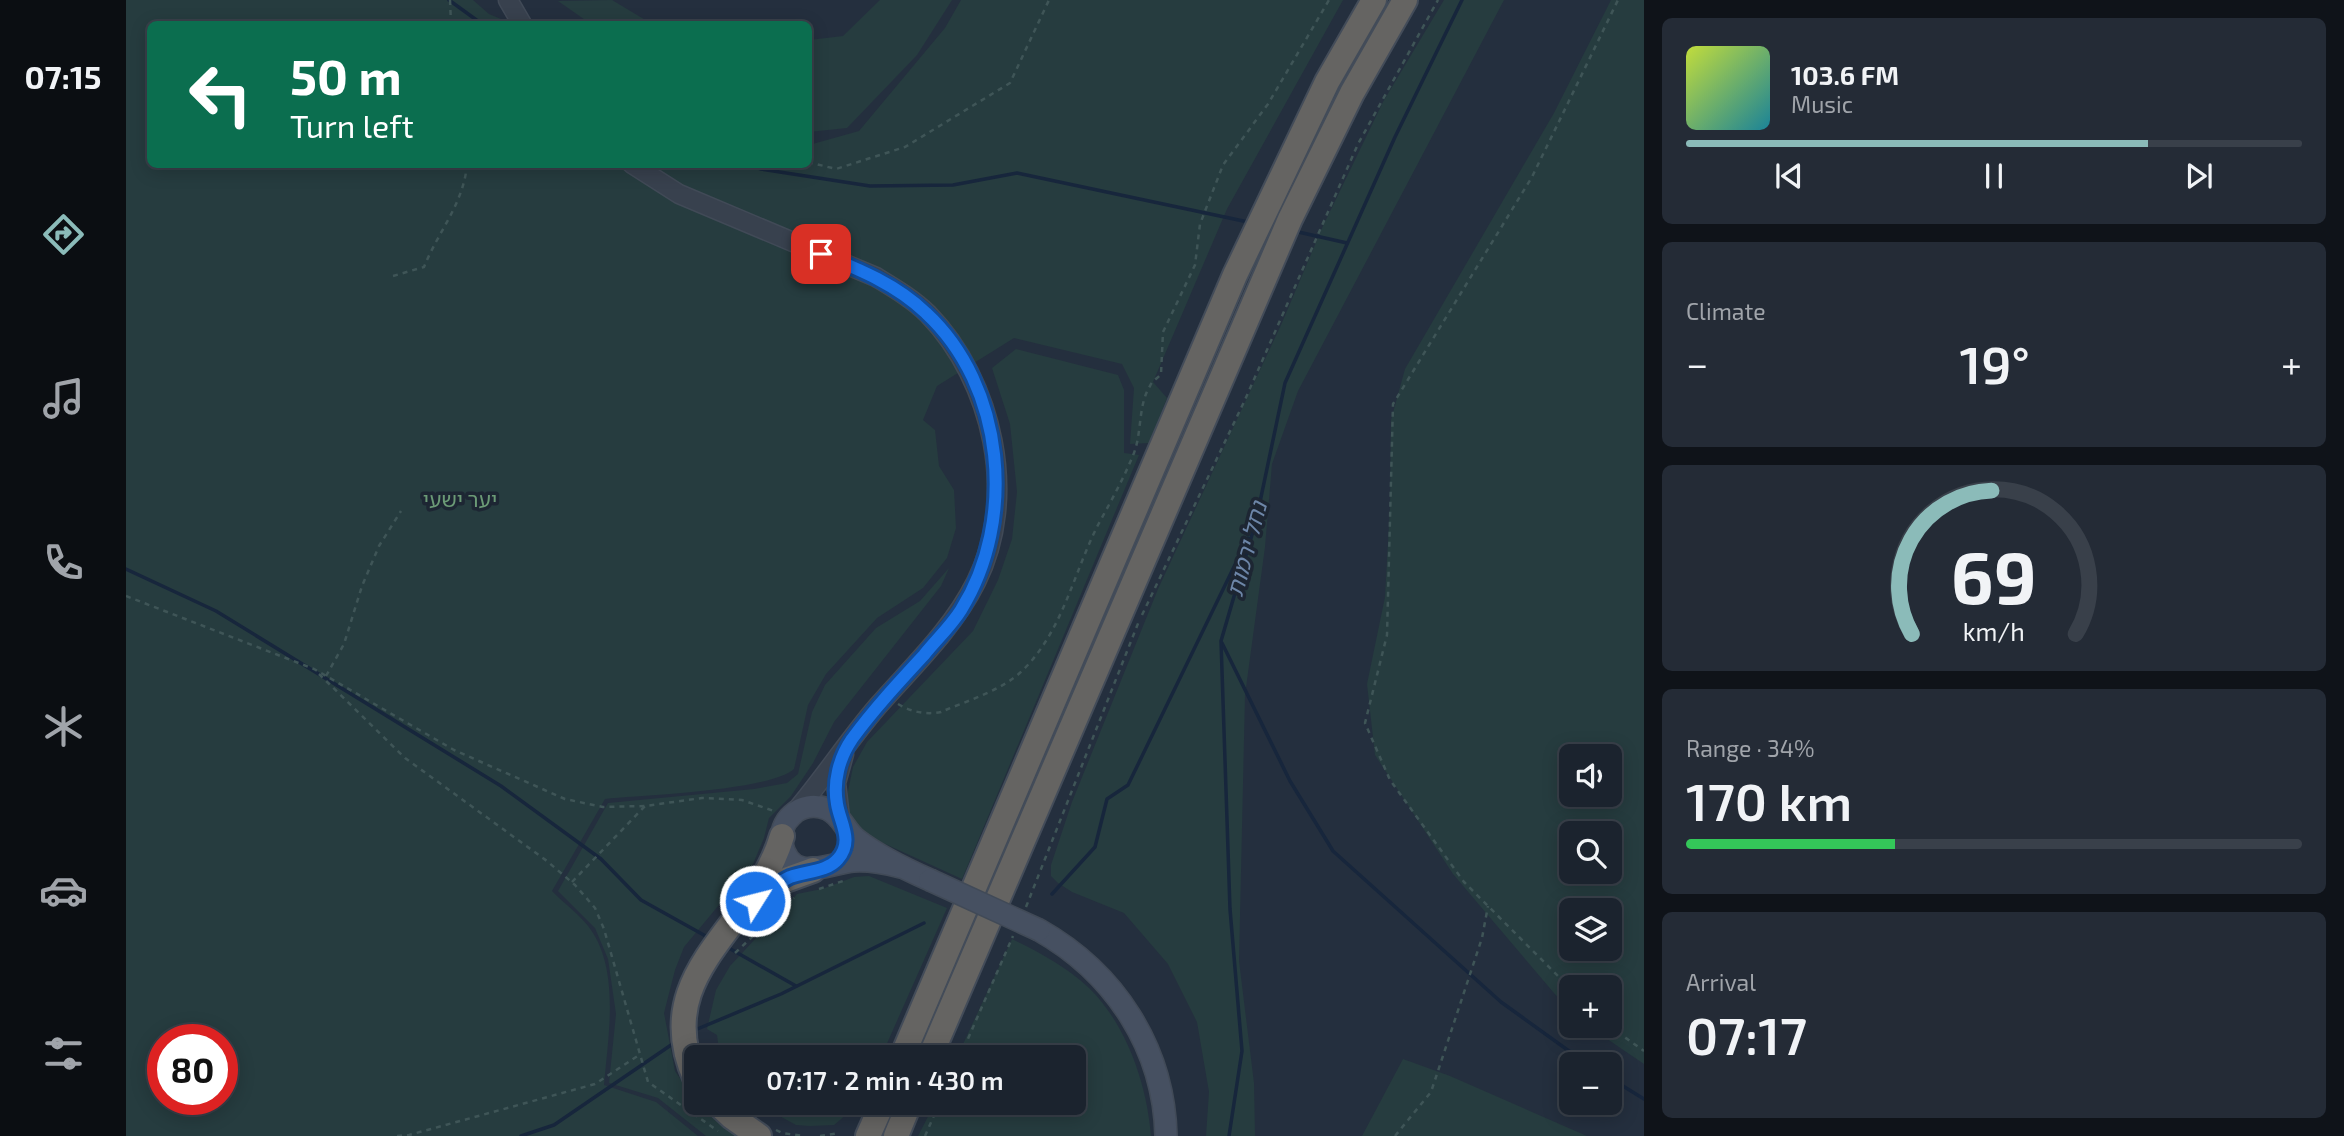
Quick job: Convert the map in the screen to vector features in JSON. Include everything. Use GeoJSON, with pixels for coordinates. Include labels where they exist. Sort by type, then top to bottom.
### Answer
{"type":"FeatureCollection","features":[{"type":"Feature","properties":{"kind":"highway"},"geometry":{"type":"LineString","coordinates":[[907,1045],[1245,253],[1327,82],[1374,0]]}},
{"type":"Feature","properties":{"kind":"highway"},"geometry":{"type":"LineString","coordinates":[[935,1045],[1290,219],[1352,93],[1405,0]]}},
{"type":"Feature","properties":{"kind":"highway"},"geometry":{"type":"LineString","coordinates":[[684,1045],[683,1021],[693,980],[770,870],[788,823]]}},
{"type":"Feature","properties":{"kind":"highway"},"geometry":{"type":"LineString","coordinates":[[742,912],[780,882],[818,875]]}},
{"type":"Feature","properties":{"kind":"highway"},"geometry":{"type":"LineString","coordinates":[[730,1115],[760,1136]]}},
{"type":"Feature","properties":{"kind":"highway"},"geometry":{"type":"LineString","coordinates":[[896,1136],[905,1115]]}},
{"type":"Feature","properties":{"kind":"highway"},"geometry":{"type":"LineString","coordinates":[[847,1134],[875,1120]]}},
{"type":"Feature","properties":{"kind":"main road"},"geometry":{"type":"LineString","coordinates":[[901,867],[860,860],[818,875],[790,860],[785,850],[788,823],[805,807],[828,809],[860,842],[901,867],[1039,930],[1058,941],[1096,972],[1113,990],[1141,1034],[1161,1087],[1166,1136]]}},
{"type":"Feature","properties":{"kind":"main road"},"geometry":{"type":"LineString","coordinates":[[818,875],[839,858],[845,848],[842,824]]}},
{"type":"Feature","properties":{"kind":"street"},"geometry":{"type":"LineString","coordinates":[[508,0],[521,21]]}},
{"type":"Feature","properties":{"kind":"street"},"geometry":{"type":"LineString","coordinates":[[516,0],[522,21]]}},
{"type":"Feature","properties":{"kind":"street"},"geometry":{"type":"LineString","coordinates":[[638,168],[678,194],[844,263],[893,288],[927,313],[960,356],[972,376],[983,406],[994,457],[996,500],[989,548],[978,579],[960,611],[887,696],[788,823]]}},
{"type":"Feature","properties":{"kind":"street"},"geometry":{"type":"LineString","coordinates":[[842,824],[836,783],[840,763],[850,742]]}},
{"type":"Feature","properties":{"kind":"path"},"geometry":{"type":"LineString","coordinates":[[450,0],[451,21]]}},
{"type":"Feature","properties":{"kind":"path"},"geometry":{"type":"LineString","coordinates":[[812,163],[836,169],[905,147],[1010,83],[1049,0]]}},
{"type":"Feature","properties":{"kind":"path"},"geometry":{"type":"LineString","coordinates":[[887,696],[908,710],[931,714],[941,712],[999,686],[1021,672],[1047,640],[1072,592],[1098,526],[1110,507],[1135,450],[1150,385],[1161,374],[1163,332],[1195,265],[1200,224],[1223,165],[1268,104],[1329,0]]}},
{"type":"Feature","properties":{"kind":"path"},"geometry":{"type":"LineString","coordinates":[[1021,918],[1140,617],[1244,402],[1358,144],[1438,0]]}},
{"type":"Feature","properties":{"kind":"path"},"geometry":{"type":"LineString","coordinates":[[1559,977],[1464,882],[1390,780],[1365,723],[1387,635],[1394,404],[1532,177],[1618,0]]}},
{"type":"Feature","properties":{"kind":"path"},"geometry":{"type":"LineString","coordinates":[[393,276],[424,267],[430,252],[451,219],[465,183],[467,168]]}},
{"type":"Feature","properties":{"kind":"path"},"geometry":{"type":"LineString","coordinates":[[326,676],[344,644],[362,586],[379,546],[401,511]]}},
{"type":"Feature","properties":{"kind":"path"},"geometry":{"type":"LineString","coordinates":[[126,596],[314,669],[454,750],[565,799],[603,807],[645,806],[702,798],[742,800],[760,804],[788,823]]}},
{"type":"Feature","properties":{"kind":"path"},"geometry":{"type":"LineString","coordinates":[[314,669],[405,758],[547,861],[572,882],[595,908],[604,929],[648,1082],[721,1133]]}},
{"type":"Feature","properties":{"kind":"path"},"geometry":{"type":"LineString","coordinates":[[572,882],[645,806]]}},
{"type":"Feature","properties":{"kind":"path"},"geometry":{"type":"LineString","coordinates":[[818,875],[853,878]]}},
{"type":"Feature","properties":{"kind":"path"},"geometry":{"type":"LineString","coordinates":[[728,959],[776,912],[801,892]]}},
{"type":"Feature","properties":{"kind":"path"},"geometry":{"type":"LineString","coordinates":[[1395,1136],[1431,1092],[1482,938],[1488,906]]}},
{"type":"Feature","properties":{"kind":"path"},"geometry":{"type":"LineString","coordinates":[[965,1045],[1016,929]]}},
{"type":"Feature","properties":{"kind":"path"},"geometry":{"type":"LineString","coordinates":[[1622,1035],[1644,1051]]}},
{"type":"Feature","properties":{"kind":"path"},"geometry":{"type":"LineString","coordinates":[[397,1136],[595,1084],[639,1055]]}},
{"type":"Feature","properties":{"kind":"path"},"geometry":{"type":"LineString","coordinates":[[925,1136],[934,1115]]}},
{"type":"Feature","properties":{"kind":"path"},"geometry":{"type":"LineString","coordinates":[[820,1136],[847,1134]]}},
{"type":"Feature","properties":{"kind":"green space","name":"יער ישעי"},"geometry":{"type":"Polygon","coordinates":[[[126,0],[473,0],[489,14],[506,21],[147,21],[147,168],[812,168],[812,144],[859,131],[945,28],[961,0],[1343,0],[1227,209],[1153,382],[1167,398],[1149,443],[1130,444],[1134,388],[1122,364],[1014,338],[937,386],[923,420],[935,430],[939,466],[954,490],[956,528],[947,558],[923,588],[877,618],[826,674],[808,705],[794,769],[780,776],[733,787],[605,799],[552,891],[591,930],[606,965],[610,1005],[604,1085],[656,1102],[698,1136],[126,1136],[126,0]]]}},
{"type":"Feature","properties":{"kind":"green space"},"geometry":{"type":"Polygon","coordinates":[[[612,0],[647,21],[587,21],[558,1],[612,0]]]}},
{"type":"Feature","properties":{"kind":"green space"},"geometry":{"type":"Polygon","coordinates":[[[880,0],[952,0],[917,55],[847,128],[812,132],[812,40],[843,36],[880,0]]]}},
{"type":"Feature","properties":{"kind":"green space"},"geometry":{"type":"Polygon","coordinates":[[[1444,0],[1504,0],[1298,391],[1272,464],[1265,547],[1245,695],[1239,961],[1254,1083],[1255,1136],[1206,1136],[1209,1092],[1197,1022],[1168,964],[1124,913],[1072,892],[1058,883],[1051,876],[1051,865],[1072,802],[1158,589],[1281,325],[1323,226],[1383,102],[1444,0]]]}},
{"type":"Feature","properties":{"kind":"green space"},"geometry":{"type":"Polygon","coordinates":[[[1611,0],[1644,0],[1644,1064],[1606,1038],[1622,1038],[1622,975],[1559,975],[1559,999],[1453,874],[1375,755],[1367,684],[1385,597],[1391,420],[1405,369],[1554,113],[1611,0]]]}},
{"type":"Feature","properties":{"kind":"green space"},"geometry":{"type":"Polygon","coordinates":[[[1016,349],[1118,375],[1124,390],[1124,453],[1139,455],[962,879],[859,832],[847,812],[848,791],[853,767],[867,742],[973,631],[998,580],[1012,539],[1017,492],[1010,424],[992,368],[1016,349]]]}},
{"type":"Feature","properties":{"kind":"green space"},"geometry":{"type":"Polygon","coordinates":[[[949,568],[941,586],[834,722],[813,763],[791,796],[769,818],[753,864],[684,947],[664,1013],[675,1071],[684,1084],[684,1115],[713,1115],[737,1136],[706,1136],[658,1098],[609,1083],[616,1014],[608,959],[595,928],[558,891],[608,803],[754,789],[787,783],[798,774],[812,712],[825,685],[876,628],[920,601],[949,568]]]}},
{"type":"Feature","properties":{"kind":"green space"},"geometry":{"type":"Polygon","coordinates":[[[869,876],[947,908],[886,1045],[718,1045],[717,1035],[707,1029],[716,990],[730,966],[797,894],[822,889],[854,877],[869,876]]]}},
{"type":"Feature","properties":{"kind":"green space"},"geometry":{"type":"Polygon","coordinates":[[[1012,939],[1071,973],[1089,988],[1114,1020],[1140,1077],[1151,1136],[918,1136],[929,1115],[1086,1115],[1086,1045],[963,1045],[1012,939]]]}},
{"type":"Feature","properties":{"kind":"green space"},"geometry":{"type":"Polygon","coordinates":[[[1403,1059],[1450,1076],[1587,1136],[1362,1136],[1403,1059]]]}},
{"type":"Feature","properties":{"kind":"green space"},"geometry":{"type":"Polygon","coordinates":[[[778,1115],[846,1115],[834,1125],[796,1125],[778,1115]]]}},
{"type":"Feature","properties":{"kind":"waterway"},"geometry":{"type":"LineString","coordinates":[[449,0],[478,21]]}},
{"type":"Feature","properties":{"kind":"waterway","name":"נחל ירמות"},"geometry":{"type":"LineString","coordinates":[[1229,1136],[1242,1051],[1230,909],[1221,641],[1256,521],[1285,383],[1395,137],[1462,0]]}},
{"type":"Feature","properties":{"kind":"waterway"},"geometry":{"type":"LineString","coordinates":[[758,168],[870,186],[953,185],[1017,173],[1248,222]]}},
{"type":"Feature","properties":{"kind":"waterway"},"geometry":{"type":"LineString","coordinates":[[1294,231],[1347,243]]}},
{"type":"Feature","properties":{"kind":"waterway"},"geometry":{"type":"LineString","coordinates":[[1052,894],[1095,847],[1107,799],[1128,785],[1248,538]]}},
{"type":"Feature","properties":{"kind":"waterway"},"geometry":{"type":"LineString","coordinates":[[126,569],[216,611],[501,786],[601,859],[641,900],[711,939]]}},
{"type":"Feature","properties":{"kind":"waterway"},"geometry":{"type":"LineString","coordinates":[[1222,643],[1290,781],[1333,851],[1501,1002],[1570,1052]]}},
{"type":"Feature","properties":{"kind":"waterway"},"geometry":{"type":"LineString","coordinates":[[695,1030],[781,994],[924,923]]}},
{"type":"Feature","properties":{"kind":"waterway"},"geometry":{"type":"LineString","coordinates":[[727,947],[796,986]]}},
{"type":"Feature","properties":{"kind":"waterway"},"geometry":{"type":"LineString","coordinates":[[521,1136],[554,1125],[674,1043]]}},
{"type":"Feature","properties":{"kind":"waterway"},"geometry":{"type":"LineString","coordinates":[[1622,1085],[1644,1099]]}},
{"type":"Feature","properties":{"kind":"route"},"geometry":{"type":"LineString","coordinates":[[755,901],[780,882],[831,866],[842,855],[846,836],[844,825],[839,818],[836,793],[840,763],[850,742],[875,710],[960,611],[978,579],[989,548],[996,500],[994,457],[983,406],[972,376],[944,332],[927,313],[876,277],[821,254]]}}]}
